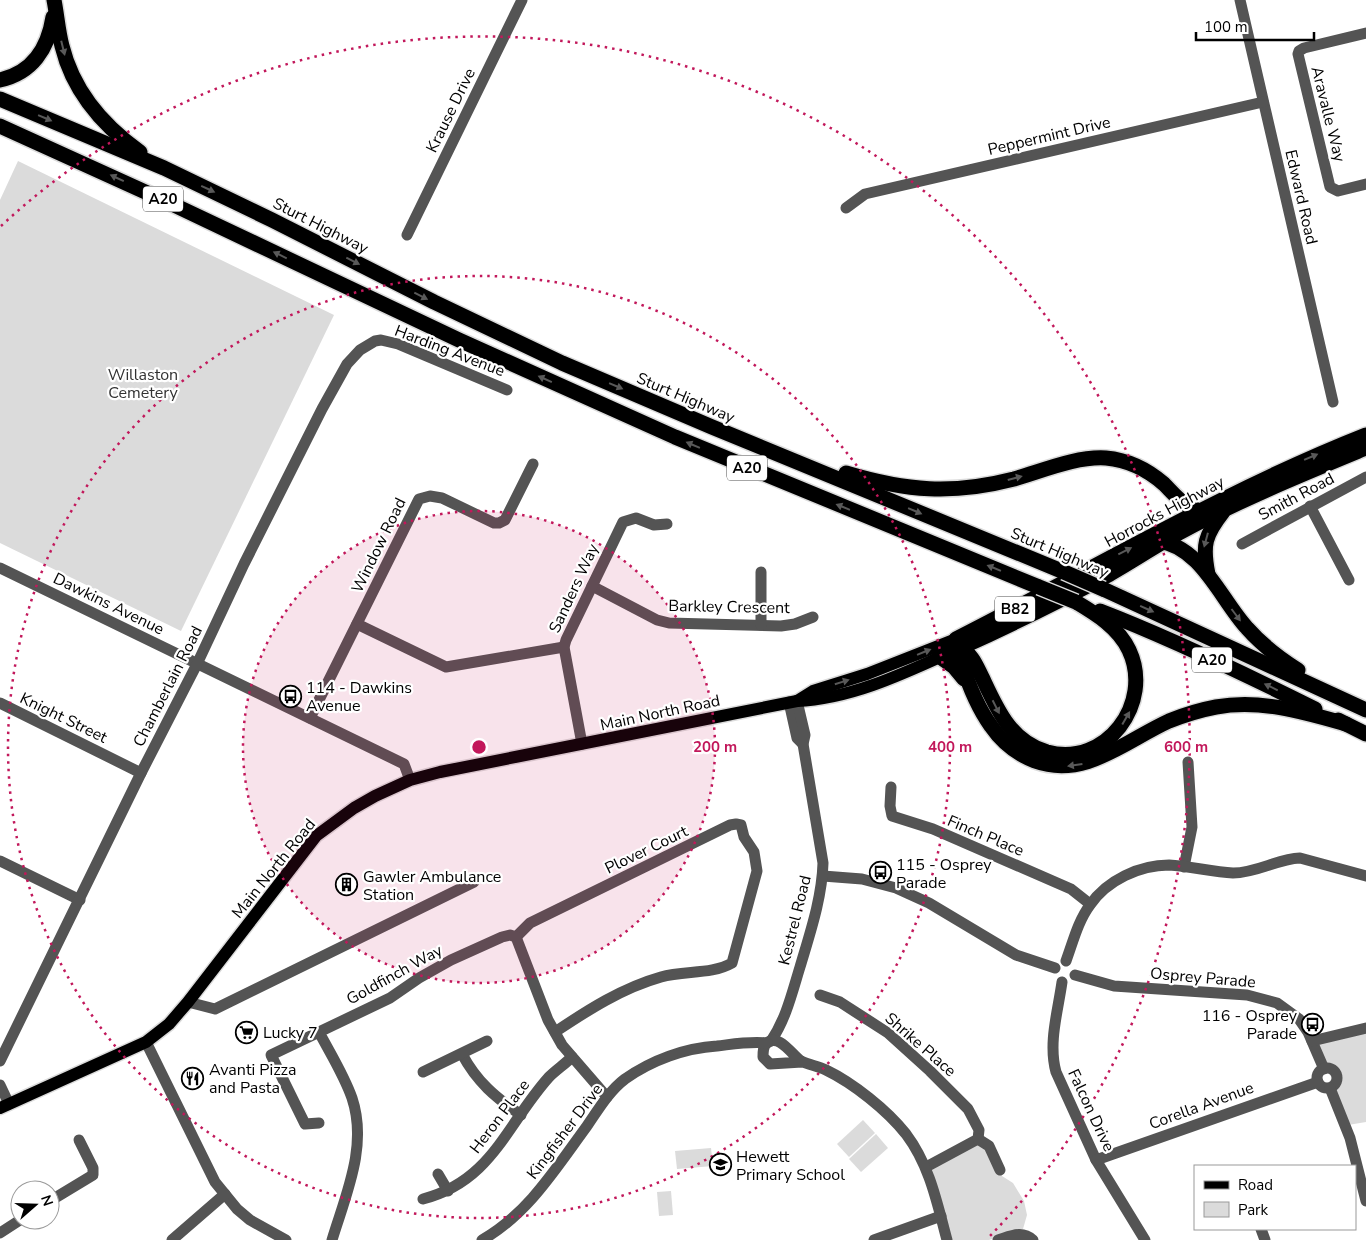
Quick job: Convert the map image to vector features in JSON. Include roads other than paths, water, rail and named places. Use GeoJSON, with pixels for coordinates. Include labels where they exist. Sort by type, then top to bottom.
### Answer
{"type":"FeatureCollection","features":[{"type":"Feature","properties":{"kind":"highway"},"geometry":{"type":"LineString","coordinates":[[0,80],[22,72],[40,56],[50,34],[54,0]]}},
{"type":"Feature","properties":{"kind":"highway"},"geometry":{"type":"LineString","coordinates":[[54,0],[65,57],[82,94],[98,116],[115,133],[164,168]]}},
{"type":"Feature","properties":{"kind":"highway","name":"Sturt Highway"},"geometry":{"type":"LineString","coordinates":[[0,100],[164,168],[434,302],[562,363],[1064,572],[1366,710]]}},
{"type":"Feature","properties":{"kind":"highway","name":"A20"},"geometry":{"type":"LineString","coordinates":[[0,126],[174,205],[459,340],[675,437],[1126,621],[1215,661],[1366,734]]}},
{"type":"Feature","properties":{"kind":"highway","name":"Horrocks Highway"},"geometry":{"type":"LineString","coordinates":[[958,644],[1022,620],[1165,542],[1200,512],[1287,468],[1366,435]]}},
{"type":"Feature","properties":{"kind":"highway","name":"Horrocks Highway"},"geometry":{"type":"LineString","coordinates":[[958,644],[1144,541],[1224,510],[1366,448]]}},
{"type":"Feature","properties":{"kind":"highway"},"geometry":{"type":"LineString","coordinates":[[773,452],[875,482],[930,490],[957,489],[992,484],[1072,463],[1107,458],[1126,462],[1142,469],[1158,479],[1187,506],[1200,512]]}},
{"type":"Feature","properties":{"kind":"highway"},"geometry":{"type":"LineString","coordinates":[[1172,493],[1181,527]]}},
{"type":"Feature","properties":{"kind":"highway"},"geometry":{"type":"LineString","coordinates":[[1209,575],[1204,550],[1205,543],[1210,529],[1224,510]]}},
{"type":"Feature","properties":{"kind":"highway"},"geometry":{"type":"LineString","coordinates":[[1144,541],[1165,542],[1190,556],[1209,575],[1237,617],[1260,642],[1332,694]]}},
{"type":"Feature","properties":{"kind":"highway"},"geometry":{"type":"LineString","coordinates":[[958,644],[968,652],[975,663],[1005,724],[1019,738],[1050,753],[1067,754],[1083,751],[1100,744],[1119,729],[1130,712],[1135,695],[1135,666],[1128,648],[1115,630],[1094,613],[1076,602]]}},
{"type":"Feature","properties":{"kind":"highway"},"geometry":{"type":"LineString","coordinates":[[975,663],[979,652],[989,641],[1022,620]]}},
{"type":"Feature","properties":{"kind":"highway"},"geometry":{"type":"LineString","coordinates":[[958,644],[960,658],[972,690],[986,718],[1005,743],[1029,758],[1055,766],[1072,766],[1089,762],[1167,722],[1188,714],[1216,707],[1251,704],[1282,707],[1346,724]]}},
{"type":"Feature","properties":{"kind":"highway"},"geometry":{"type":"LineString","coordinates":[[940,657],[959,672],[972,690]]}},
{"type":"Feature","properties":{"kind":"main road","name":"Main North Road"},"geometry":{"type":"LineString","coordinates":[[4,1106],[146,1042],[169,1024],[316,836],[354,808],[410,780],[440,772],[793,701],[815,700],[895,677],[940,657],[958,644]]}},
{"type":"Feature","properties":{"kind":"main road","name":"Main North Road"},"geometry":{"type":"LineString","coordinates":[[793,701],[813,691],[958,644]]}},
{"type":"Feature","properties":{"kind":"street","name":"Krause Drive"},"geometry":{"type":"LineString","coordinates":[[407,235],[522,0]]}},
{"type":"Feature","properties":{"kind":"street","name":"Edward Road"},"geometry":{"type":"LineString","coordinates":[[1240,0],[1334,402]]}},
{"type":"Feature","properties":{"kind":"street","name":"Aravalle Way"},"geometry":{"type":"LineString","coordinates":[[1365,187],[1338,191],[1330,187],[1298,54],[1304,48],[1366,33]]}},
{"type":"Feature","properties":{"kind":"street","name":"Peppermint Drive"},"geometry":{"type":"LineString","coordinates":[[846,208],[865,194],[1263,102]]}},
{"type":"Feature","properties":{"kind":"street","name":"Harding Avenue"},"geometry":{"type":"LineString","coordinates":[[381,340],[398,344],[507,390]]}},
{"type":"Feature","properties":{"kind":"street","name":"Chamberlain Road"},"geometry":{"type":"LineString","coordinates":[[0,1061],[322,409],[347,364],[360,350],[374,341],[381,340]]}},
{"type":"Feature","properties":{"kind":"street","name":"Window Road"},"geometry":{"type":"LineString","coordinates":[[310,718],[419,499],[430,496],[442,498],[494,523],[499,523],[505,520],[533,464]]}},
{"type":"Feature","properties":{"kind":"street","name":"Smith Road"},"geometry":{"type":"LineString","coordinates":[[1242,544],[1366,477]]}},
{"type":"Feature","properties":{"kind":"street"},"geometry":{"type":"LineString","coordinates":[[1310,506],[1349,580]]}},
{"type":"Feature","properties":{"kind":"street","name":"Sanders Way"},"geometry":{"type":"LineString","coordinates":[[582,744],[564,647],[623,522],[636,518],[654,525],[667,524]]}},
{"type":"Feature","properties":{"kind":"street","name":"Dawkins Avenue"},"geometry":{"type":"LineString","coordinates":[[0,568],[404,764],[410,780]]}},
{"type":"Feature","properties":{"kind":"street"},"geometry":{"type":"LineString","coordinates":[[761,572],[761,625]]}},
{"type":"Feature","properties":{"kind":"street","name":"Barkley Crescent"},"geometry":{"type":"LineString","coordinates":[[592,586],[657,620],[669,623],[781,626],[795,624],[813,617]]}},
{"type":"Feature","properties":{"kind":"street"},"geometry":{"type":"LineString","coordinates":[[357,624],[446,667],[564,647]]}},
{"type":"Feature","properties":{"kind":"street","name":"Kestrel Road"},"geometry":{"type":"LineString","coordinates":[[769,1042],[779,1029],[786,1014],[810,933],[823,876],[823,862],[803,744],[805,735],[793,701]]}},
{"type":"Feature","properties":{"kind":"street","name":"Knight Street"},"geometry":{"type":"LineString","coordinates":[[0,703],[141,773]]}},
{"type":"Feature","properties":{"kind":"street"},"geometry":{"type":"LineString","coordinates":[[1184,866],[1192,827],[1188,762]]}},
{"type":"Feature","properties":{"kind":"street","name":"Finch Place"},"geometry":{"type":"LineString","coordinates":[[891,787],[890,806],[892,816],[932,829],[1071,889],[1090,904]]}},
{"type":"Feature","properties":{"kind":"street","name":"Plover Court"},"geometry":{"type":"LineString","coordinates":[[516,937],[530,923],[736,824],[741,825],[744,838],[754,852],[757,871],[732,963],[723,968],[662,977],[605,1000],[555,1032]]}},
{"type":"Feature","properties":{"kind":"street"},"geometry":{"type":"LineString","coordinates":[[1066,961],[1079,924],[1090,904],[1106,888],[1136,871],[1168,865],[1234,873],[1300,858],[1366,876]]}},
{"type":"Feature","properties":{"kind":"street"},"geometry":{"type":"LineString","coordinates":[[0,861],[80,900]]}},
{"type":"Feature","properties":{"kind":"street"},"geometry":{"type":"LineString","coordinates":[[823,876],[862,879],[896,888],[929,903],[1016,955],[1055,968]]}},
{"type":"Feature","properties":{"kind":"street"},"geometry":{"type":"LineString","coordinates":[[188,1002],[215,1009],[474,882]]}},
{"type":"Feature","properties":{"kind":"street","name":"Goldfinch Way"},"geometry":{"type":"LineString","coordinates":[[319,1123],[302,1129],[271,1055],[390,998],[419,978],[451,960],[502,937],[510,935],[516,937]]}},
{"type":"Feature","properties":{"kind":"street"},"geometry":{"type":"LineString","coordinates":[[516,937],[548,1020],[562,1045],[607,1097]]}},
{"type":"Feature","properties":{"kind":"street"},"geometry":{"type":"LineString","coordinates":[[1066,961],[1072,964],[1075,969],[1075,975],[1072,979],[1062,982],[1054,974],[1055,968],[1057,964],[1066,961]]}},
{"type":"Feature","properties":{"kind":"street","name":"Osprey Parade"},"geometry":{"type":"LineString","coordinates":[[1075,975],[1114,986],[1247,996],[1271,1000],[1299,1019],[1312,1041],[1324,1069]]}},
{"type":"Feature","properties":{"kind":"street","name":"Falcon Drive"},"geometry":{"type":"LineString","coordinates":[[1062,982],[1053,1044],[1056,1072],[1096,1160],[1145,1240]]}},
{"type":"Feature","properties":{"kind":"street","name":"Shrike Place"},"geometry":{"type":"LineString","coordinates":[[820,995],[840,1002],[888,1033],[923,1064],[968,1109],[979,1130],[978,1139],[989,1146],[1000,1170]]}},
{"type":"Feature","properties":{"kind":"street","name":"Kestrel Road"},"geometry":{"type":"LineString","coordinates":[[785,1047],[786,1014]]}},
{"type":"Feature","properties":{"kind":"street"},"geometry":{"type":"LineString","coordinates":[[1312,1041],[1366,1028]]}},
{"type":"Feature","properties":{"kind":"street"},"geometry":{"type":"LineString","coordinates":[[319,1032],[352,1096],[358,1131],[357,1155],[332,1240]]}},
{"type":"Feature","properties":{"kind":"street"},"geometry":{"type":"LineString","coordinates":[[423,1072],[487,1041]]}},
{"type":"Feature","properties":{"kind":"street"},"geometry":{"type":"LineString","coordinates":[[146,1042],[215,1182],[250,1220],[286,1240]]}},
{"type":"Feature","properties":{"kind":"street"},"geometry":{"type":"LineString","coordinates":[[763,1057],[763,1052],[769,1042],[780,1042],[802,1062]]}},
{"type":"Feature","properties":{"kind":"street","name":"Kingfisher Drive"},"geometry":{"type":"LineString","coordinates":[[482,1240],[506,1224],[537,1194],[607,1097],[624,1080],[672,1054],[700,1047],[769,1042]]}},
{"type":"Feature","properties":{"kind":"street"},"geometry":{"type":"LineString","coordinates":[[738,1044],[763,1057],[770,1064],[802,1062],[825,1069],[846,1081],[879,1107],[905,1134],[926,1167],[934,1187],[947,1240]]}},
{"type":"Feature","properties":{"kind":"street"},"geometry":{"type":"LineString","coordinates":[[778,1064],[786,1058],[785,1047]]}},
{"type":"Feature","properties":{"kind":"street"},"geometry":{"type":"LineString","coordinates":[[462,1054],[481,1084],[497,1098],[521,1114]]}},
{"type":"Feature","properties":{"kind":"street","name":"Heron Place"},"geometry":{"type":"LineString","coordinates":[[423,1199],[448,1191],[477,1171],[492,1155],[550,1076],[572,1058]]}},
{"type":"Feature","properties":{"kind":"street"},"geometry":{"type":"LineString","coordinates":[[1324,1069],[1332,1069],[1336,1075],[1336,1083],[1330,1088],[1323,1087],[1318,1082],[1319,1072],[1324,1069]]}},
{"type":"Feature","properties":{"kind":"street","name":"Corella Avenue"},"geometry":{"type":"LineString","coordinates":[[1096,1160],[1318,1082]]}},
{"type":"Feature","properties":{"kind":"street"},"geometry":{"type":"LineString","coordinates":[[0,1085],[4,1106]]}},
{"type":"Feature","properties":{"kind":"street"},"geometry":{"type":"LineString","coordinates":[[1330,1088],[1350,1138],[1366,1201]]}},
{"type":"Feature","properties":{"kind":"street"},"geometry":{"type":"LineString","coordinates":[[926,1167],[978,1139]]}},
{"type":"Feature","properties":{"kind":"street"},"geometry":{"type":"LineString","coordinates":[[60,1195],[93,1175],[93,1168],[79,1140]]}},
{"type":"Feature","properties":{"kind":"street"},"geometry":{"type":"LineString","coordinates":[[438,1174],[448,1191]]}},
{"type":"Feature","properties":{"kind":"street"},"geometry":{"type":"LineString","coordinates":[[172,1240],[225,1194]]}},
{"type":"Feature","properties":{"kind":"street"},"geometry":{"type":"LineString","coordinates":[[874,1240],[941,1216]]}},
{"type":"Feature","properties":{"kind":"street"},"geometry":{"type":"LineString","coordinates":[[998,1240],[1021,1234],[1033,1240]]}},
{"type":"Feature","properties":{"kind":"place","name":"114 - Dawkins Avenue"},"geometry":{"type":"Point","coordinates":[290,696]}},
{"type":"Feature","properties":{"kind":"place","name":"115 - Osprey Parade"},"geometry":{"type":"Point","coordinates":[880,873]}},
{"type":"Feature","properties":{"kind":"place","name":"Gawler Ambulance Station"},"geometry":{"type":"Point","coordinates":[347,885]}},
{"type":"Feature","properties":{"kind":"place","name":"116 - Osprey Parade"},"geometry":{"type":"Point","coordinates":[1313,1024]}},
{"type":"Feature","properties":{"kind":"place","name":"Lucky 7"},"geometry":{"type":"Point","coordinates":[247,1032]}},
{"type":"Feature","properties":{"kind":"place","name":"Avanti Pizza and Pasta"},"geometry":{"type":"Point","coordinates":[193,1078]}},
{"type":"Feature","properties":{"kind":"place","name":"Hewett Primary School"},"geometry":{"type":"Point","coordinates":[720,1165]}},
{"type":"Feature","properties":{"kind":"park label","name":"Willaston Cemetery"},"geometry":{"type":"Point","coordinates":[143,383]}}]}
